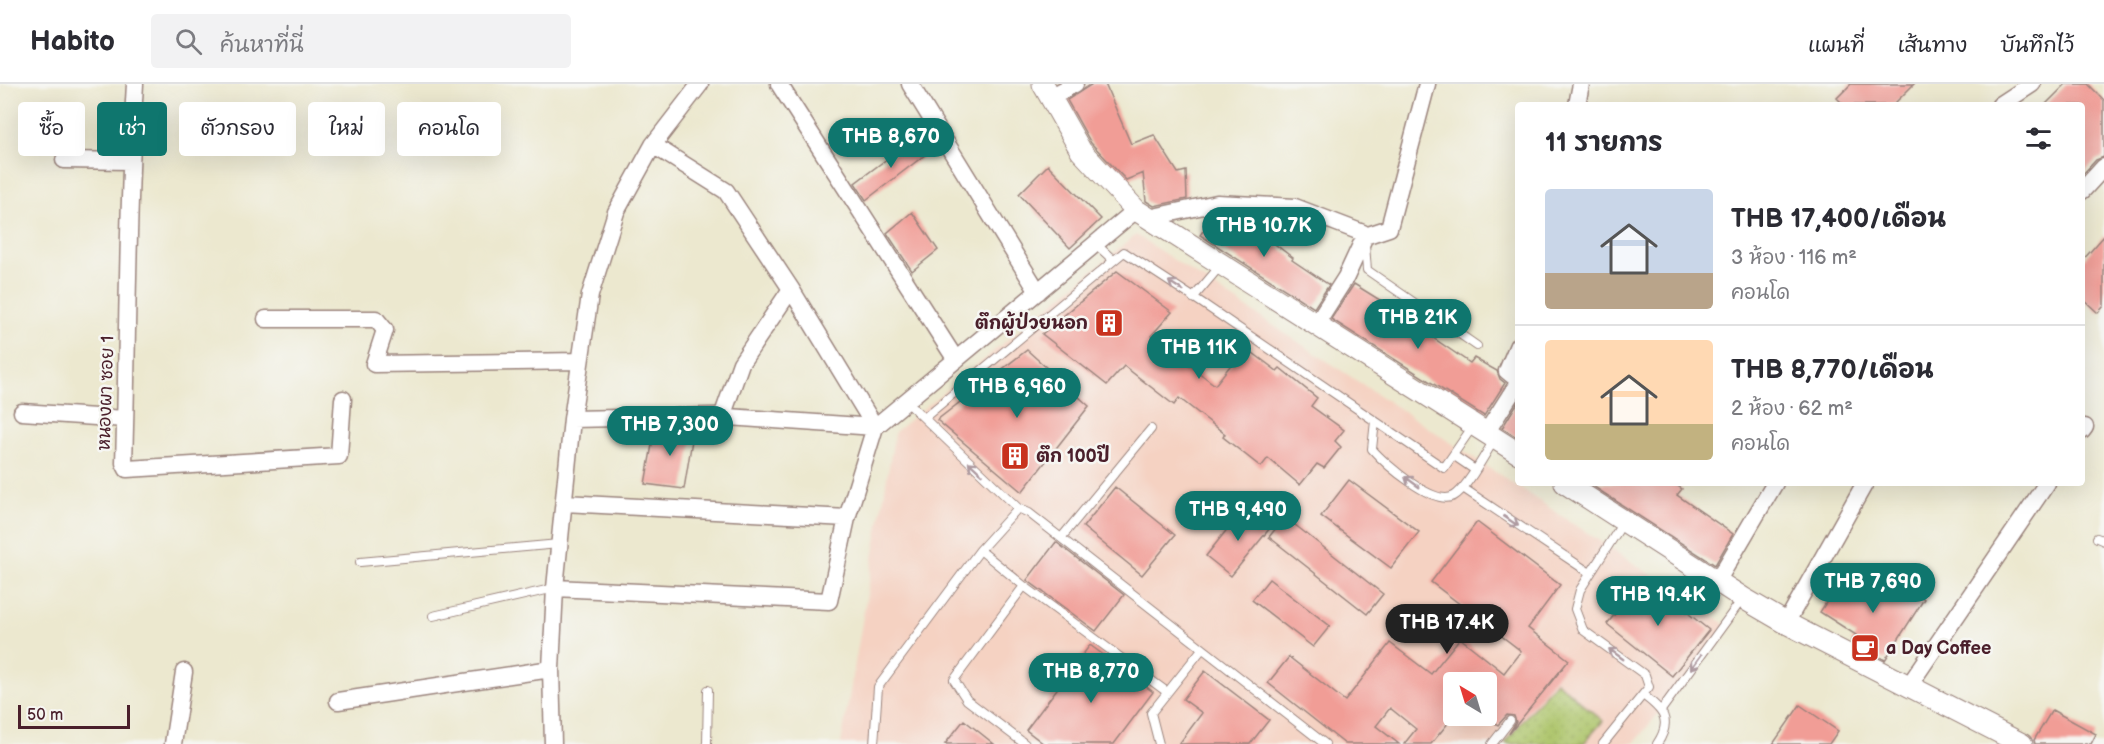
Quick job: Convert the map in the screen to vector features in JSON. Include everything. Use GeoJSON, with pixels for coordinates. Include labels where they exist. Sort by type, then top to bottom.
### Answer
{"type":"FeatureCollection","features":[{"type":"Feature","properties":{"kind":"street","name":"หนองผา ซอย 1"},"geometry":{"type":"LineString","coordinates":[[135,84],[130,161],[124,463],[127,469],[339,456],[343,399]]}},
{"type":"Feature","properties":{"kind":"street"},"geometry":{"type":"LineString","coordinates":[[553,744],[551,669],[555,588],[572,419],[590,295],[616,212],[653,145],[700,84]]}},
{"type":"Feature","properties":{"kind":"street"},"geometry":{"type":"LineString","coordinates":[[779,84],[956,360]]}},
{"type":"Feature","properties":{"kind":"street"},"geometry":{"type":"LineString","coordinates":[[910,84],[1038,292]]}},
{"type":"Feature","properties":{"kind":"street"},"geometry":{"type":"LineString","coordinates":[[1076,84],[1046,91],[1081,151],[1143,214],[1515,451]]}},
{"type":"Feature","properties":{"kind":"street"},"geometry":{"type":"LineString","coordinates":[[1316,324],[1346,277],[1365,236],[1389,228],[1427,84]]}},
{"type":"Feature","properties":{"kind":"street"},"geometry":{"type":"LineString","coordinates":[[1578,102],[1581,84]]}},
{"type":"Feature","properties":{"kind":"street"},"geometry":{"type":"LineString","coordinates":[[2005,102],[2032,84]]}},
{"type":"Feature","properties":{"kind":"street"},"geometry":{"type":"LineString","coordinates":[[653,145],[726,191],[875,427]]}},
{"type":"Feature","properties":{"kind":"street"},"geometry":{"type":"LineString","coordinates":[[64,160],[130,161]]}},
{"type":"Feature","properties":{"kind":"street"},"geometry":{"type":"LineString","coordinates":[[2085,188],[2104,169]]}},
{"type":"Feature","properties":{"kind":"street"},"geometry":{"type":"LineString","coordinates":[[555,588],[829,601],[847,518],[875,427],[1096,244],[1143,214],[1217,203],[1295,207],[1363,233],[1365,236]]}},
{"type":"Feature","properties":{"kind":"street"},"geometry":{"type":"LineString","coordinates":[[722,417],[741,363],[790,289]]}},
{"type":"Feature","properties":{"kind":"street"},"geometry":{"type":"LineString","coordinates":[[266,319],[376,319],[385,330],[374,364],[579,361]]}},
{"type":"Feature","properties":{"kind":"street"},"geometry":{"type":"LineString","coordinates":[[1515,352],[1507,371],[1515,378]]}},
{"type":"Feature","properties":{"kind":"street"},"geometry":{"type":"LineString","coordinates":[[1485,432],[1515,386]]}},
{"type":"Feature","properties":{"kind":"street"},"geometry":{"type":"LineString","coordinates":[[22,412],[125,419]]}},
{"type":"Feature","properties":{"kind":"street"},"geometry":{"type":"LineString","coordinates":[[572,419],[722,417],[875,427]]}},
{"type":"Feature","properties":{"kind":"street"},"geometry":{"type":"LineString","coordinates":[[1571,486],[1743,598],[1786,623],[2022,744]]}},
{"type":"Feature","properties":{"kind":"street"},"geometry":{"type":"LineString","coordinates":[[1718,580],[1773,486]]}},
{"type":"Feature","properties":{"kind":"street"},"geometry":{"type":"LineString","coordinates":[[1786,623],[1863,486]]}},
{"type":"Feature","properties":{"kind":"street"},"geometry":{"type":"LineString","coordinates":[[1908,687],[2045,486]]}},
{"type":"Feature","properties":{"kind":"street"},"geometry":{"type":"LineString","coordinates":[[564,503],[847,518]]}},
{"type":"Feature","properties":{"kind":"street"},"geometry":{"type":"LineString","coordinates":[[338,701],[551,669]]}},
{"type":"Feature","properties":{"kind":"street"},"geometry":{"type":"LineString","coordinates":[[173,744],[184,672]]}},
{"type":"Feature","properties":{"kind":"lane"},"geometry":{"type":"LineString","coordinates":[[1365,236],[1366,270],[1477,346]]}},
{"type":"Feature","properties":{"kind":"lane"},"geometry":{"type":"LineString","coordinates":[[1096,244],[1113,260]]}},
{"type":"Feature","properties":{"kind":"lane"},"geometry":{"type":"LineString","coordinates":[[924,418],[1124,252],[1444,468],[1453,455],[1485,432]]}},
{"type":"Feature","properties":{"kind":"lane"},"geometry":{"type":"LineString","coordinates":[[1193,298],[1222,265]]}},
{"type":"Feature","properties":{"kind":"lane"},"geometry":{"type":"LineString","coordinates":[[906,401],[1018,508],[1029,513],[1325,744]]}},
{"type":"Feature","properties":{"kind":"lane"},"geometry":{"type":"LineString","coordinates":[[1375,421],[1372,449],[1381,459],[1428,494],[1443,499],[1454,496],[1463,488],[1475,470],[1485,432]]}},
{"type":"Feature","properties":{"kind":"lane"},"geometry":{"type":"LineString","coordinates":[[1061,538],[1151,429]]}},
{"type":"Feature","properties":{"kind":"lane"},"geometry":{"type":"LineString","coordinates":[[1453,455],[1475,470]]}},
{"type":"Feature","properties":{"kind":"lane"},"geometry":{"type":"LineString","coordinates":[[1463,488],[1590,573]]}},
{"type":"Feature","properties":{"kind":"lane"},"geometry":{"type":"LineString","coordinates":[[874,744],[878,687],[980,550],[1018,508]]}},
{"type":"Feature","properties":{"kind":"lane"},"geometry":{"type":"LineString","coordinates":[[1603,744],[1649,687],[1645,675],[1583,630],[1575,609],[1580,590],[1624,521]]}},
{"type":"Feature","properties":{"kind":"lane"},"geometry":{"type":"LineString","coordinates":[[360,562],[559,544]]}},
{"type":"Feature","properties":{"kind":"lane"},"geometry":{"type":"LineString","coordinates":[[980,550],[1024,586],[1167,692]]}},
{"type":"Feature","properties":{"kind":"lane"},"geometry":{"type":"LineString","coordinates":[[1024,586],[954,680],[967,700],[1025,744]]}},
{"type":"Feature","properties":{"kind":"lane"},"geometry":{"type":"LineString","coordinates":[[433,616],[555,588]]}},
{"type":"Feature","properties":{"kind":"lane"},"geometry":{"type":"LineString","coordinates":[[1657,744],[1665,731],[1662,709],[1743,598]]}},
{"type":"Feature","properties":{"kind":"lane"},"geometry":{"type":"LineString","coordinates":[[1159,744],[1151,713],[1202,648]]}},
{"type":"Feature","properties":{"kind":"lane"},"geometry":{"type":"LineString","coordinates":[[707,744],[708,690]]}},
{"type":"Feature","properties":{"kind":"lane"},"geometry":{"type":"LineString","coordinates":[[1643,694],[1662,709]]}},
{"type":"Feature","properties":{"kind":"lane"},"geometry":{"type":"LineString","coordinates":[[1492,744],[1510,721]]}},
{"type":"Feature","properties":{"kind":"shaded area"},"geometry":{"type":"Polygon","coordinates":[[[1136,235],[1730,627],[1633,744],[841,744],[895,432],[1136,235]]]}},
{"type":"Feature","properties":{"kind":"green space"},"geometry":{"type":"Polygon","coordinates":[[[1556,681],[1603,721],[1583,744],[1507,744],[1505,742],[1556,681]]]}},
{"type":"Feature","properties":{"kind":"building"},"geometry":{"type":"Polygon","coordinates":[[[1092,84],[1105,84],[1131,144],[1154,135],[1178,173],[1186,171],[1187,199],[1154,206],[1146,201],[1143,173],[1126,180],[1091,143],[1067,100],[1092,84]]]}},
{"type":"Feature","properties":{"kind":"building"},"geometry":{"type":"Polygon","coordinates":[[[1851,84],[1914,84],[1896,102],[1841,102],[1837,98],[1851,84]]]}},
{"type":"Feature","properties":{"kind":"building"},"geometry":{"type":"Polygon","coordinates":[[[2066,84],[2088,84],[2104,100],[2104,157],[2096,160],[2085,172],[2085,102],[2048,102],[2066,84]]]}},
{"type":"Feature","properties":{"kind":"building"},"geometry":{"type":"Polygon","coordinates":[[[916,137],[926,154],[866,200],[855,183],[916,137]]]}},
{"type":"Feature","properties":{"kind":"building"},"geometry":{"type":"Polygon","coordinates":[[[1048,165],[1101,219],[1070,248],[1019,194],[1048,165]]]}},
{"type":"Feature","properties":{"kind":"building"},"geometry":{"type":"Polygon","coordinates":[[[912,212],[938,250],[912,271],[887,233],[912,212]]]}},
{"type":"Feature","properties":{"kind":"building"},"geometry":{"type":"Polygon","coordinates":[[[1214,216],[1242,219],[1293,258],[1292,260],[1329,285],[1314,308],[1200,235],[1214,216]]]}},
{"type":"Feature","properties":{"kind":"building"},"geometry":{"type":"Polygon","coordinates":[[[2104,236],[2104,306],[2098,313],[2085,301],[2085,258],[2104,236]]]}},
{"type":"Feature","properties":{"kind":"building"},"geometry":{"type":"Polygon","coordinates":[[[1117,271],[1172,312],[1151,336],[1215,385],[1245,347],[1277,371],[1280,368],[1317,398],[1311,406],[1344,430],[1335,441],[1341,447],[1324,468],[1317,464],[1300,485],[1268,458],[1261,467],[1223,437],[1225,434],[1179,398],[1174,405],[1124,366],[1107,385],[1042,334],[1117,271]]]}},
{"type":"Feature","properties":{"kind":"building"},"geometry":{"type":"Polygon","coordinates":[[[1354,284],[1428,330],[1426,333],[1470,363],[1474,358],[1497,371],[1500,379],[1505,383],[1484,416],[1331,319],[1354,284]]]}},
{"type":"Feature","properties":{"kind":"building","name":"ตึก 100ปี"},"geometry":{"type":"Polygon","coordinates":[[[1027,350],[1089,406],[1022,492],[937,420],[1027,350]]]}},
{"type":"Feature","properties":{"kind":"building"},"geometry":{"type":"Polygon","coordinates":[[[1515,407],[1515,436],[1502,428],[1515,407]]]}},
{"type":"Feature","properties":{"kind":"building"},"geometry":{"type":"Polygon","coordinates":[[[655,428],[694,428],[684,489],[645,484],[655,428]]]}},
{"type":"Feature","properties":{"kind":"building"},"geometry":{"type":"Polygon","coordinates":[[[1349,480],[1419,532],[1391,568],[1321,516],[1349,480]]]}},
{"type":"Feature","properties":{"kind":"building"},"geometry":{"type":"Polygon","coordinates":[[[1593,486],[1678,486],[1682,489],[1677,495],[1733,534],[1715,565],[1593,486]]]}},
{"type":"Feature","properties":{"kind":"building"},"geometry":{"type":"Polygon","coordinates":[[[1115,487],[1175,535],[1142,575],[1083,527],[1115,487]]]}},
{"type":"Feature","properties":{"kind":"building"},"geometry":{"type":"Polygon","coordinates":[[[1244,508],[1270,528],[1231,576],[1206,556],[1244,508]]]}},
{"type":"Feature","properties":{"kind":"building"},"geometry":{"type":"Polygon","coordinates":[[[1285,517],[1383,594],[1367,614],[1269,537],[1285,517]]]}},
{"type":"Feature","properties":{"kind":"building"},"geometry":{"type":"Polygon","coordinates":[[[1477,522],[1560,585],[1528,628],[1569,660],[1509,734],[1516,722],[1514,716],[1507,715],[1497,724],[1497,672],[1443,672],[1443,726],[1446,726],[1431,744],[1404,744],[1416,729],[1390,708],[1376,726],[1399,744],[1345,744],[1268,683],[1289,657],[1345,701],[1390,643],[1431,674],[1460,638],[1504,673],[1521,651],[1431,582],[1477,522]]]}},
{"type":"Feature","properties":{"kind":"building"},"geometry":{"type":"Polygon","coordinates":[[[1056,542],[1124,595],[1096,631],[1027,580],[1056,542]]]}},
{"type":"Feature","properties":{"kind":"building"},"geometry":{"type":"Polygon","coordinates":[[[1844,575],[1881,599],[1894,579],[1924,599],[1885,660],[1851,642],[1856,635],[1820,612],[1844,575]]]}},
{"type":"Feature","properties":{"kind":"building"},"geometry":{"type":"Polygon","coordinates":[[[1644,578],[1709,630],[1672,676],[1607,624],[1644,578]]]}},
{"type":"Feature","properties":{"kind":"building"},"geometry":{"type":"Polygon","coordinates":[[[1269,579],[1330,626],[1313,647],[1252,600],[1269,579]]]}},
{"type":"Feature","properties":{"kind":"building"},"geometry":{"type":"Polygon","coordinates":[[[1090,645],[1153,692],[1114,744],[1044,744],[1026,730],[1090,645]]]}},
{"type":"Feature","properties":{"kind":"building"},"geometry":{"type":"Polygon","coordinates":[[[1205,671],[1269,720],[1250,744],[1179,744],[1202,713],[1183,699],[1205,671]]]}},
{"type":"Feature","properties":{"kind":"building"},"geometry":{"type":"Polygon","coordinates":[[[1800,705],[1838,731],[1829,744],[1773,744],[1800,705]]]}},
{"type":"Feature","properties":{"kind":"building"},"geometry":{"type":"Polygon","coordinates":[[[2052,710],[2096,734],[2091,744],[2035,744],[2034,740],[2052,710]]]}},
{"type":"Feature","properties":{"kind":"building"},"geometry":{"type":"Polygon","coordinates":[[[964,720],[994,744],[945,744],[964,720]]]}},
{"type":"Feature","properties":{"kind":"place","name":"ตึกผู้ป่วยนอก"},"geometry":{"type":"Point","coordinates":[1109,323]}},
{"type":"Feature","properties":{"kind":"place","name":"ตึก 100ปี"},"geometry":{"type":"Point","coordinates":[1015,456]}},
{"type":"Feature","properties":{"kind":"place","name":"a Day Coffee"},"geometry":{"type":"Point","coordinates":[1865,648]}}]}
